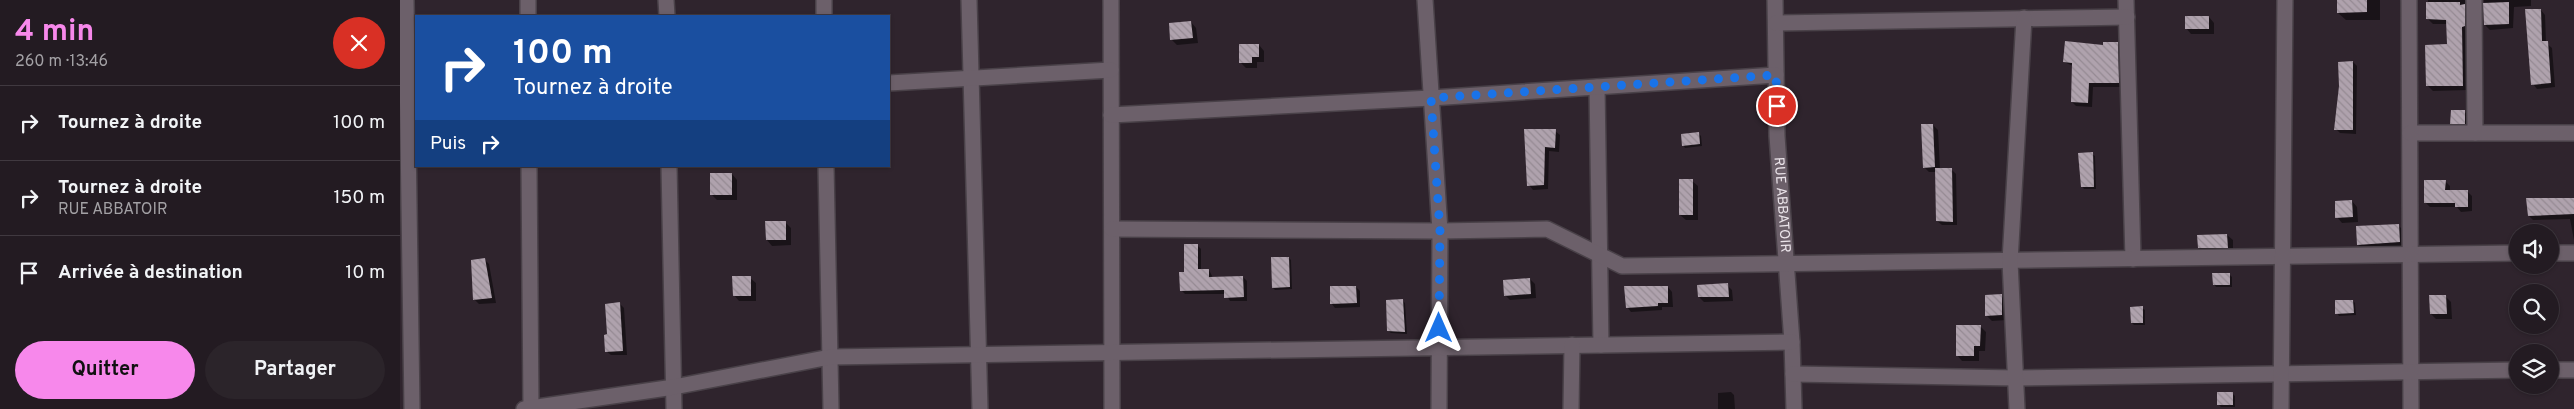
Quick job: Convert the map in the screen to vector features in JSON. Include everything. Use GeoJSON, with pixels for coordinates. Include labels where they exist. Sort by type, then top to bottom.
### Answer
{"type":"FeatureCollection","features":[{"type":"Feature","properties":{"kind":"street"},"geometry":{"type":"LineString","coordinates":[[406,0],[412,409]]}},
{"type":"Feature","properties":{"kind":"street"},"geometry":{"type":"LineString","coordinates":[[528,0],[528,15]]}},
{"type":"Feature","properties":{"kind":"street"},"geometry":{"type":"LineString","coordinates":[[666,0],[667,15]]}},
{"type":"Feature","properties":{"kind":"street"},"geometry":{"type":"LineString","coordinates":[[824,0],[824,15]]}},
{"type":"Feature","properties":{"kind":"street"},"geometry":{"type":"LineString","coordinates":[[969,0],[980,409]]}},
{"type":"Feature","properties":{"kind":"street"},"geometry":{"type":"LineString","coordinates":[[1110,0],[1112,409]]}},
{"type":"Feature","properties":{"kind":"street"},"geometry":{"type":"LineString","coordinates":[[1425,0],[1440,231],[1438,409]]}},
{"type":"Feature","properties":{"kind":"street","name":"RUE ABBATOIR"},"geometry":{"type":"LineString","coordinates":[[1776,0],[1777,136],[1792,342],[1794,409]]}},
{"type":"Feature","properties":{"kind":"street"},"geometry":{"type":"LineString","coordinates":[[2126,0],[2133,259]]}},
{"type":"Feature","properties":{"kind":"street"},"geometry":{"type":"LineString","coordinates":[[2281,409],[2285,0]]}},
{"type":"Feature","properties":{"kind":"street"},"geometry":{"type":"LineString","coordinates":[[2409,0],[2411,409]]}},
{"type":"Feature","properties":{"kind":"street"},"geometry":{"type":"LineString","coordinates":[[2474,0],[2475,133]]}},
{"type":"Feature","properties":{"kind":"street"},"geometry":{"type":"LineString","coordinates":[[1776,23],[2127,16]]}},
{"type":"Feature","properties":{"kind":"street"},"geometry":{"type":"LineString","coordinates":[[2017,409],[2010,261],[2024,18]]}},
{"type":"Feature","properties":{"kind":"street"},"geometry":{"type":"LineString","coordinates":[[890,84],[1111,70]]}},
{"type":"Feature","properties":{"kind":"street"},"geometry":{"type":"LineString","coordinates":[[1111,115],[1431,98],[1776,75]]}},
{"type":"Feature","properties":{"kind":"street"},"geometry":{"type":"LineString","coordinates":[[1597,87],[1601,345]]}},
{"type":"Feature","properties":{"kind":"street"},"geometry":{"type":"LineString","coordinates":[[2410,133],[2574,132]]}},
{"type":"Feature","properties":{"kind":"street"},"geometry":{"type":"LineString","coordinates":[[529,167],[532,409]]}},
{"type":"Feature","properties":{"kind":"street"},"geometry":{"type":"LineString","coordinates":[[670,167],[674,409]]}},
{"type":"Feature","properties":{"kind":"street"},"geometry":{"type":"LineString","coordinates":[[826,167],[830,409]]}},
{"type":"Feature","properties":{"kind":"street"},"geometry":{"type":"LineString","coordinates":[[1112,230],[1440,231],[1547,229],[1622,266],[2509,253]]}},
{"type":"Feature","properties":{"kind":"street"},"geometry":{"type":"LineString","coordinates":[[2559,253],[2574,253]]}},
{"type":"Feature","properties":{"kind":"street"},"geometry":{"type":"LineString","coordinates":[[524,409],[674,387],[830,357],[1792,342]]}},
{"type":"Feature","properties":{"kind":"street"},"geometry":{"type":"LineString","coordinates":[[1571,409],[1572,345]]}},
{"type":"Feature","properties":{"kind":"street"},"geometry":{"type":"LineString","coordinates":[[1793,374],[2016,378],[2509,370]]}},
{"type":"Feature","properties":{"kind":"street"},"geometry":{"type":"LineString","coordinates":[[2559,370],[2574,370]]}},
{"type":"Feature","properties":{"kind":"building"},"geometry":{"type":"Polygon","coordinates":[[[2337,0],[2367,0],[2367,12],[2337,13],[2337,0]]]}},
{"type":"Feature","properties":{"kind":"building"},"geometry":{"type":"Polygon","coordinates":[[[2426,2],[2460,2],[2460,5],[2465,4],[2465,26],[2462,27],[2463,86],[2426,86],[2425,45],[2447,44],[2446,20],[2426,19],[2426,2]]]}},
{"type":"Feature","properties":{"kind":"building"},"geometry":{"type":"Polygon","coordinates":[[[2509,2],[2509,24],[2484,25],[2483,3],[2509,2]]]}},
{"type":"Feature","properties":{"kind":"building"},"geometry":{"type":"Polygon","coordinates":[[[2525,9],[2541,9],[2542,41],[2548,41],[2551,83],[2531,85],[2525,9]]]}},
{"type":"Feature","properties":{"kind":"building"},"geometry":{"type":"Polygon","coordinates":[[[2185,16],[2209,16],[2209,29],[2185,29],[2185,16]]]}},
{"type":"Feature","properties":{"kind":"building"},"geometry":{"type":"Polygon","coordinates":[[[1191,21],[1193,38],[1170,40],[1169,23],[1191,21]]]}},
{"type":"Feature","properties":{"kind":"building"},"geometry":{"type":"Polygon","coordinates":[[[2065,41],[2103,45],[2103,42],[2118,42],[2119,83],[2089,83],[2088,103],[2071,102],[2072,63],[2063,62],[2065,41]]]}},
{"type":"Feature","properties":{"kind":"building"},"geometry":{"type":"Polygon","coordinates":[[[1239,44],[1259,44],[1259,57],[1252,57],[1252,63],[1239,63],[1239,44]]]}},
{"type":"Feature","properties":{"kind":"building"},"geometry":{"type":"Polygon","coordinates":[[[2353,61],[2353,130],[2334,130],[2339,86],[2338,62],[2353,61]]]}},
{"type":"Feature","properties":{"kind":"building"},"geometry":{"type":"Polygon","coordinates":[[[2451,110],[2465,110],[2465,124],[2450,124],[2451,110]]]}},
{"type":"Feature","properties":{"kind":"building"},"geometry":{"type":"Polygon","coordinates":[[[1921,124],[1933,124],[1935,167],[1923,168],[1921,124]]]}},
{"type":"Feature","properties":{"kind":"building"},"geometry":{"type":"Polygon","coordinates":[[[1524,129],[1556,129],[1555,148],[1545,147],[1544,185],[1527,186],[1524,129]]]}},
{"type":"Feature","properties":{"kind":"building"},"geometry":{"type":"Polygon","coordinates":[[[1699,132],[1700,144],[1682,146],[1681,134],[1699,132]]]}},
{"type":"Feature","properties":{"kind":"building"},"geometry":{"type":"Polygon","coordinates":[[[2093,152],[2094,187],[2081,187],[2078,153],[2093,152]]]}},
{"type":"Feature","properties":{"kind":"building"},"geometry":{"type":"Polygon","coordinates":[[[1935,168],[1952,168],[1953,222],[1936,221],[1935,168]]]}},
{"type":"Feature","properties":{"kind":"building"},"geometry":{"type":"Polygon","coordinates":[[[710,173],[732,173],[732,195],[710,195],[710,173]]]}},
{"type":"Feature","properties":{"kind":"building"},"geometry":{"type":"Polygon","coordinates":[[[1679,179],[1693,179],[1693,215],[1679,215],[1679,179]]]}},
{"type":"Feature","properties":{"kind":"building"},"geometry":{"type":"Polygon","coordinates":[[[2424,180],[2446,180],[2445,190],[2468,190],[2468,207],[2455,207],[2455,203],[2424,203],[2424,180]]]}},
{"type":"Feature","properties":{"kind":"building"},"geometry":{"type":"Polygon","coordinates":[[[2526,198],[2574,198],[2574,214],[2528,216],[2526,198]]]}},
{"type":"Feature","properties":{"kind":"building"},"geometry":{"type":"Polygon","coordinates":[[[2352,200],[2353,217],[2335,218],[2335,201],[2352,200]]]}},
{"type":"Feature","properties":{"kind":"building"},"geometry":{"type":"Polygon","coordinates":[[[765,221],[786,221],[786,240],[766,240],[765,221]]]}},
{"type":"Feature","properties":{"kind":"building"},"geometry":{"type":"Polygon","coordinates":[[[2399,224],[2400,242],[2357,245],[2356,226],[2399,224]]]}},
{"type":"Feature","properties":{"kind":"building"},"geometry":{"type":"Polygon","coordinates":[[[2227,234],[2228,248],[2198,248],[2197,235],[2227,234]]]}},
{"type":"Feature","properties":{"kind":"building"},"geometry":{"type":"Polygon","coordinates":[[[1184,244],[1198,244],[1198,269],[1209,269],[1209,277],[1243,276],[1244,297],[1224,298],[1224,290],[1180,291],[1179,272],[1184,272],[1184,244]]]}},
{"type":"Feature","properties":{"kind":"building"},"geometry":{"type":"Polygon","coordinates":[[[1271,257],[1289,257],[1290,287],[1272,288],[1271,257]]]}},
{"type":"Feature","properties":{"kind":"building"},"geometry":{"type":"Polygon","coordinates":[[[485,258],[492,298],[473,300],[471,260],[485,258]]]}},
{"type":"Feature","properties":{"kind":"building"},"geometry":{"type":"Polygon","coordinates":[[[2212,273],[2230,273],[2230,285],[2213,285],[2212,273]]]}},
{"type":"Feature","properties":{"kind":"building"},"geometry":{"type":"Polygon","coordinates":[[[732,276],[751,276],[751,296],[733,296],[732,276]]]}},
{"type":"Feature","properties":{"kind":"building"},"geometry":{"type":"Polygon","coordinates":[[[1530,278],[1531,294],[1504,296],[1503,280],[1530,278]]]}},
{"type":"Feature","properties":{"kind":"building"},"geometry":{"type":"Polygon","coordinates":[[[1728,283],[1729,297],[1698,297],[1697,285],[1728,283]]]}},
{"type":"Feature","properties":{"kind":"building"},"geometry":{"type":"Polygon","coordinates":[[[1330,286],[1356,286],[1357,303],[1330,304],[1330,286]]]}},
{"type":"Feature","properties":{"kind":"building"},"geometry":{"type":"Polygon","coordinates":[[[1624,286],[1668,286],[1668,303],[1658,303],[1658,306],[1626,308],[1624,286]]]}},
{"type":"Feature","properties":{"kind":"building"},"geometry":{"type":"Polygon","coordinates":[[[2002,294],[2002,315],[1985,316],[1985,295],[2002,294]]]}},
{"type":"Feature","properties":{"kind":"building"},"geometry":{"type":"Polygon","coordinates":[[[2429,295],[2446,295],[2447,314],[2430,314],[2429,295]]]}},
{"type":"Feature","properties":{"kind":"building"},"geometry":{"type":"Polygon","coordinates":[[[1403,299],[1405,332],[1387,331],[1386,300],[1403,299]]]}},
{"type":"Feature","properties":{"kind":"building"},"geometry":{"type":"Polygon","coordinates":[[[2335,300],[2353,300],[2354,313],[2335,314],[2335,300]]]}},
{"type":"Feature","properties":{"kind":"building"},"geometry":{"type":"Polygon","coordinates":[[[620,302],[623,351],[605,352],[604,335],[607,334],[605,304],[620,302]]]}},
{"type":"Feature","properties":{"kind":"building"},"geometry":{"type":"Polygon","coordinates":[[[2143,306],[2143,323],[2131,323],[2130,307],[2143,306]]]}},
{"type":"Feature","properties":{"kind":"building"},"geometry":{"type":"Polygon","coordinates":[[[1956,325],[1981,325],[1980,346],[1974,346],[1974,356],[1956,356],[1956,325]]]}},
{"type":"Feature","properties":{"kind":"building"},"geometry":{"type":"Polygon","coordinates":[[[2217,392],[2233,392],[2233,405],[2217,405],[2217,392]]]}},
{"type":"Feature","properties":{"kind":"route"},"geometry":{"type":"LineString","coordinates":[[1439,328],[1440,231],[1431,98],[1776,75],[1777,106]]}}]}
